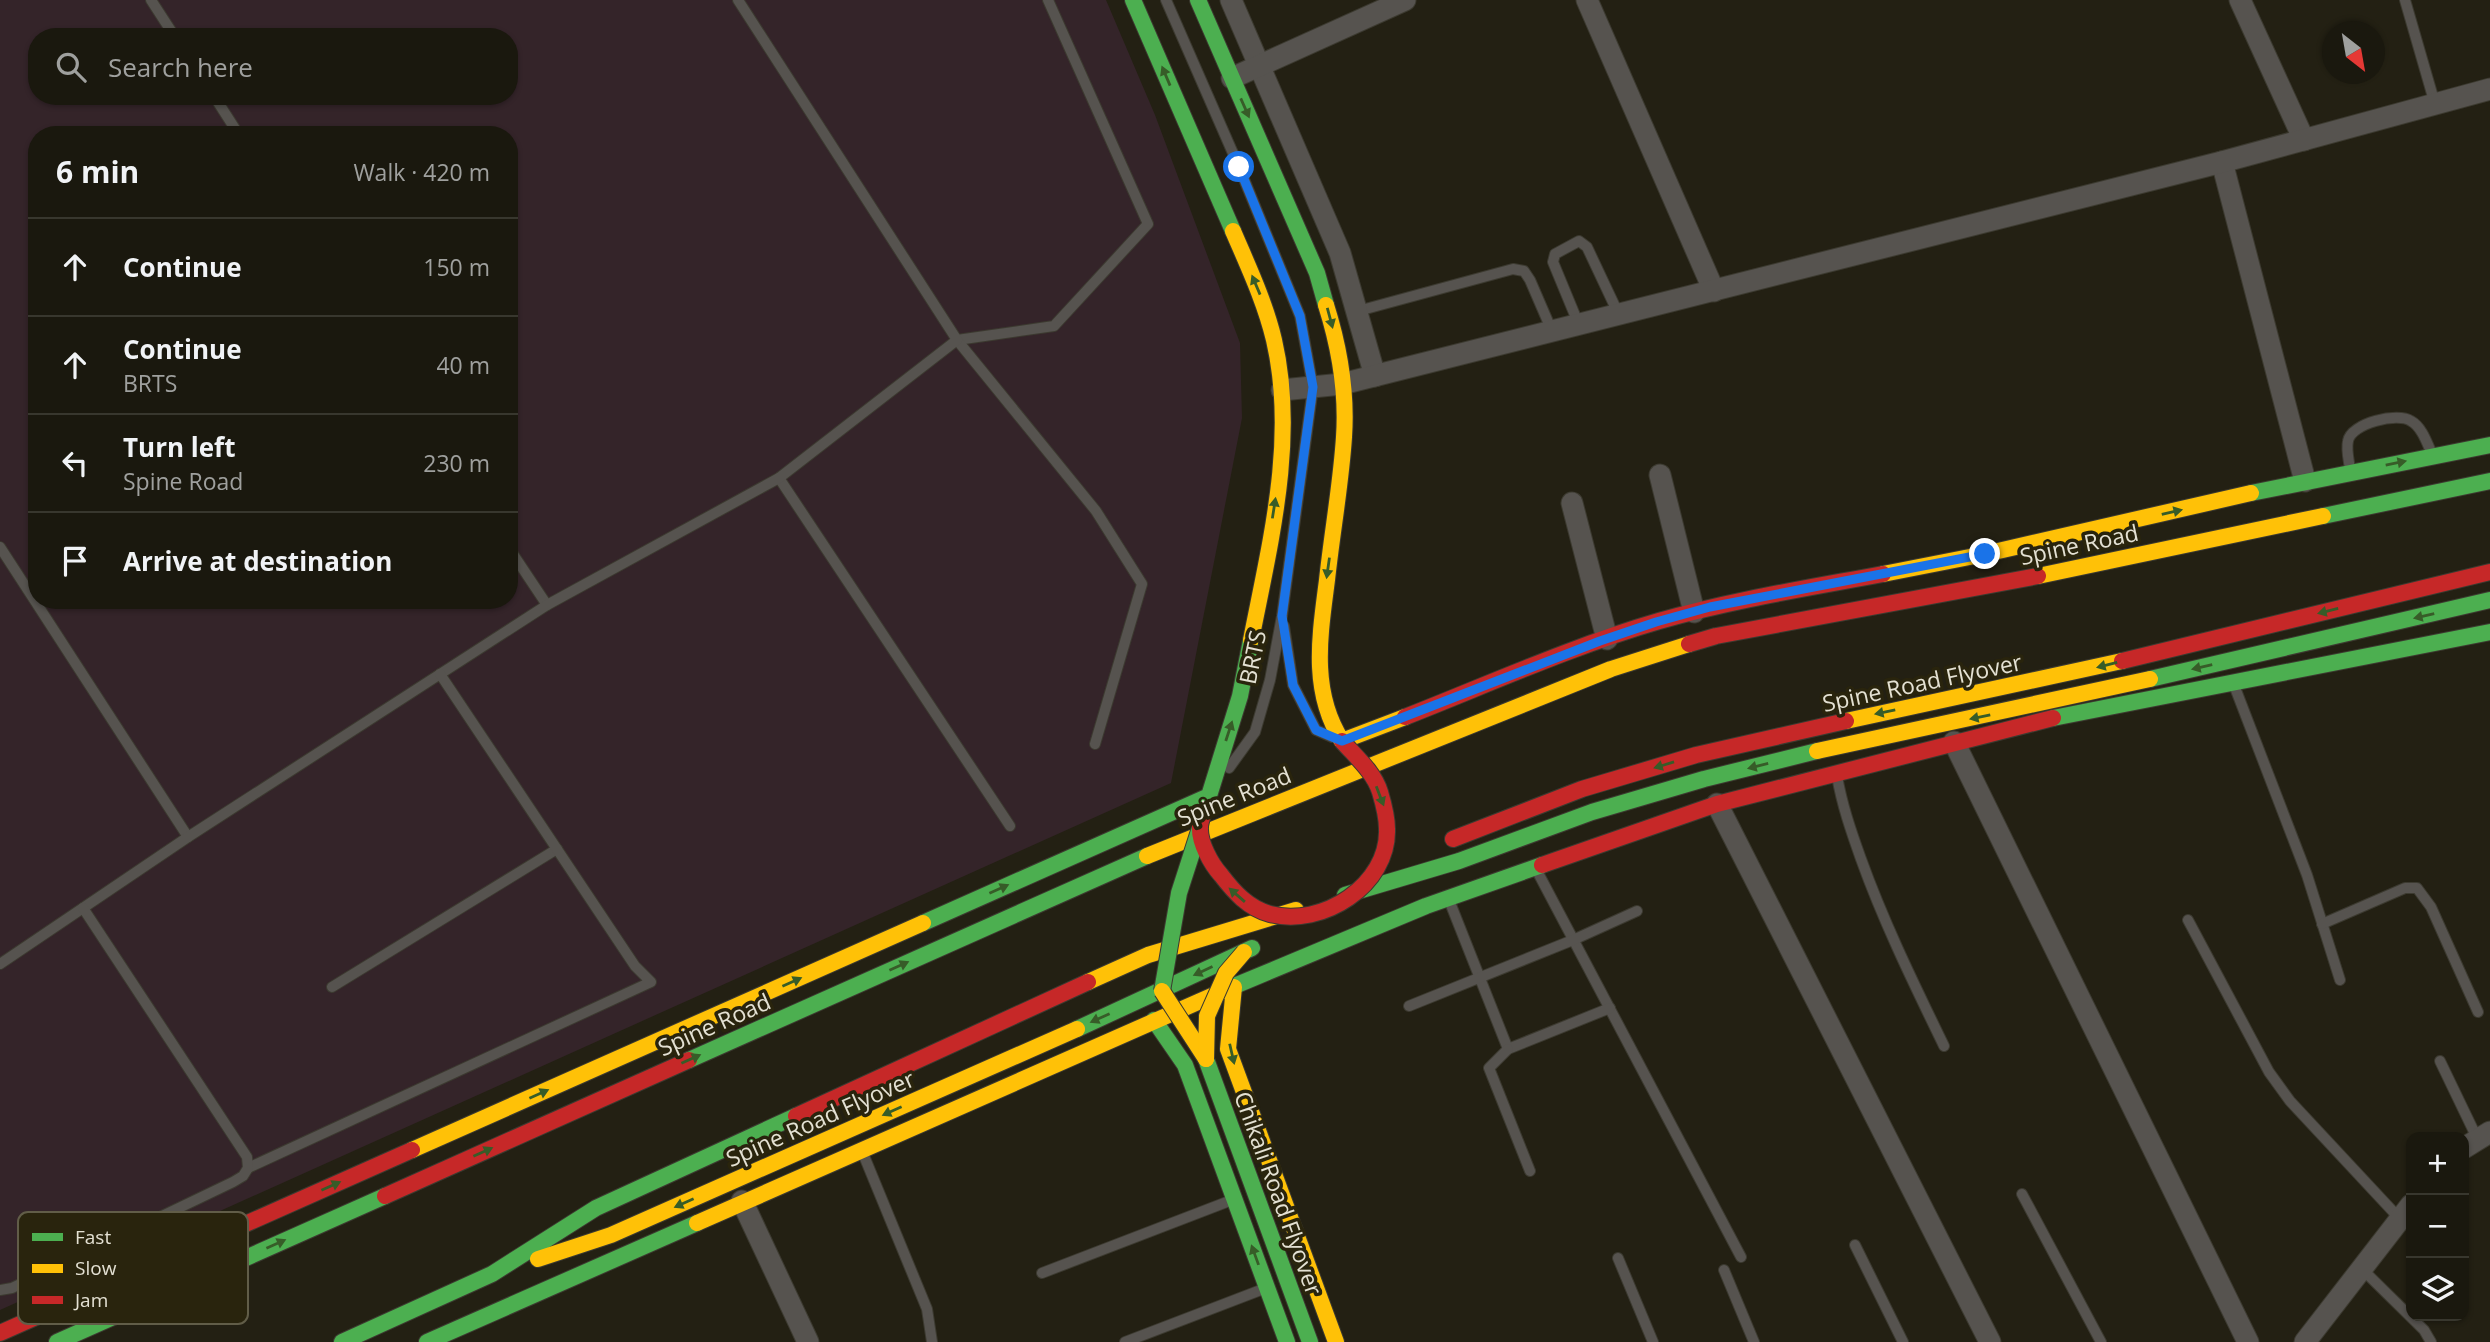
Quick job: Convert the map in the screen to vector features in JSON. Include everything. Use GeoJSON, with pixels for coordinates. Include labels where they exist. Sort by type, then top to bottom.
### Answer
{"type":"FeatureCollection","features":[{"type":"Feature","properties":{"kind":"main road"},"geometry":{"type":"LineString","coordinates":[[1133,0],[1260,294],[1274,340],[1282,390],[1284,429],[1265,569],[1240,696],[1179,893],[1162,990]]}},
{"type":"Feature","properties":{"kind":"main road"},"geometry":{"type":"LineString","coordinates":[[1198,0],[1317,273],[1333,327],[1342,384],[1344,435],[1319,643],[1321,691],[1327,714],[1342,741],[1372,777],[1385,807],[1386,841],[1374,872],[1353,897],[1289,930]]}},
{"type":"Feature","properties":{"kind":"main road","name":"Spine Road"},"geometry":{"type":"LineString","coordinates":[[1342,741],[1607,639],[1694,612],[1985,554],[2305,481],[2490,445]]}},
{"type":"Feature","properties":{"kind":"main road","name":"Spine Road"},"geometry":{"type":"LineString","coordinates":[[248,1257],[1152,854],[1622,665],[1716,636],[1993,585],[2490,481]]}},
{"type":"Feature","properties":{"kind":"main road","name":"Spine Road Flyover"},"geometry":{"type":"LineString","coordinates":[[1438,845],[1582,789],[1696,755],[2056,677],[2490,572]]}},
{"type":"Feature","properties":{"kind":"main road"},"geometry":{"type":"LineString","coordinates":[[342,1342],[492,1275],[596,1208],[1148,955],[1459,861],[1592,812],[1706,779],[1800,755],[2060,700],[2490,600]]}},
{"type":"Feature","properties":{"kind":"main road"},"geometry":{"type":"LineString","coordinates":[[427,1342],[1154,1020],[1448,898],[1717,804],[2024,724],[2490,632]]}},
{"type":"Feature","properties":{"kind":"main road"},"geometry":{"type":"LineString","coordinates":[[1706,779],[1717,804]]}},
{"type":"Feature","properties":{"kind":"main road","name":"Spine Road"},"geometry":{"type":"LineString","coordinates":[[248,1224],[1206,804]]}},
{"type":"Feature","properties":{"kind":"main road"},"geometry":{"type":"LineString","coordinates":[[1200,828],[1212,863],[1220,877],[1243,901],[1273,915],[1298,917],[1323,913]]}},
{"type":"Feature","properties":{"kind":"main road"},"geometry":{"type":"LineString","coordinates":[[1374,872],[1400,861]]}},
{"type":"Feature","properties":{"kind":"main road","name":"Spine Road Flyover"},"geometry":{"type":"LineString","coordinates":[[492,1275],[611,1235],[1267,941]]}},
{"type":"Feature","properties":{"kind":"main road","name":"Chikali Road Flyover"},"geometry":{"type":"LineString","coordinates":[[1206,1059],[1207,1016],[1226,973],[1244,952]]}},
{"type":"Feature","properties":{"kind":"main road"},"geometry":{"type":"LineString","coordinates":[[1234,987],[1228,1049],[1336,1342]]}},
{"type":"Feature","properties":{"kind":"main road","name":"Chikali Road Flyover"},"geometry":{"type":"LineString","coordinates":[[1162,990],[1206,1059],[1310,1342]]}},
{"type":"Feature","properties":{"kind":"main road"},"geometry":{"type":"LineString","coordinates":[[1154,1020],[1185,1065],[1287,1342]]}},
{"type":"Feature","properties":{"kind":"main road","name":"Spine Road"},"geometry":{"type":"LineString","coordinates":[[0,1333],[21,1324]]}},
{"type":"Feature","properties":{"kind":"main road","name":"Spine Road"},"geometry":{"type":"LineString","coordinates":[[57,1342],[97,1324]]}},
{"type":"Feature","properties":{"kind":"street"},"geometry":{"type":"LineString","coordinates":[[1231,0],[1340,253],[1374,376]]}},
{"type":"Feature","properties":{"kind":"street"},"geometry":{"type":"LineString","coordinates":[[1232,78],[1405,0]]}},
{"type":"Feature","properties":{"kind":"street"},"geometry":{"type":"LineString","coordinates":[[1587,0],[1714,291]]}},
{"type":"Feature","properties":{"kind":"street"},"geometry":{"type":"LineString","coordinates":[[2240,0],[2304,140]]}},
{"type":"Feature","properties":{"kind":"street"},"geometry":{"type":"LineString","coordinates":[[1282,390],[1342,384],[1579,325],[2222,162],[2490,89]]}},
{"type":"Feature","properties":{"kind":"street"},"geometry":{"type":"LineString","coordinates":[[2222,162],[2305,481]]}},
{"type":"Feature","properties":{"kind":"street"},"geometry":{"type":"LineString","coordinates":[[1660,475],[1694,612]]}},
{"type":"Feature","properties":{"kind":"street"},"geometry":{"type":"LineString","coordinates":[[1573,503],[1607,639]]}},
{"type":"Feature","properties":{"kind":"street"},"geometry":{"type":"LineString","coordinates":[[1954,742],[2248,1342]]}},
{"type":"Feature","properties":{"kind":"street"},"geometry":{"type":"LineString","coordinates":[[1717,804],[1990,1342]]}},
{"type":"Feature","properties":{"kind":"street"},"geometry":{"type":"LineString","coordinates":[[742,1201],[808,1342]]}},
{"type":"Feature","properties":{"kind":"street"},"geometry":{"type":"LineString","coordinates":[[2310,1339],[2406,1212]]}},
{"type":"Feature","properties":{"kind":"lane"},"geometry":{"type":"LineString","coordinates":[[151,0],[169,28]]}},
{"type":"Feature","properties":{"kind":"lane"},"geometry":{"type":"LineString","coordinates":[[738,0],[957,340],[1096,511],[1142,584],[1095,744]]}},
{"type":"Feature","properties":{"kind":"lane"},"geometry":{"type":"LineString","coordinates":[[0,964],[188,837],[547,606],[779,478],[957,340],[1054,326],[1148,225],[1048,0]]}},
{"type":"Feature","properties":{"kind":"lane"},"geometry":{"type":"LineString","coordinates":[[1166,0],[1300,316],[1313,387],[1282,616]]}},
{"type":"Feature","properties":{"kind":"lane"},"geometry":{"type":"LineString","coordinates":[[2405,0],[2435,104]]}},
{"type":"Feature","properties":{"kind":"lane"},"geometry":{"type":"LineString","coordinates":[[220,105],[233,126]]}},
{"type":"Feature","properties":{"kind":"lane"},"geometry":{"type":"LineString","coordinates":[[1579,325],[1553,262],[1555,254],[1579,241],[1587,247],[1619,315]]}},
{"type":"Feature","properties":{"kind":"lane"},"geometry":{"type":"LineString","coordinates":[[1358,311],[1513,269],[1524,271],[1530,280],[1552,331]]}},
{"type":"Feature","properties":{"kind":"lane"},"geometry":{"type":"LineString","coordinates":[[2350,472],[2347,442],[2351,433],[2357,428],[2398,417],[2409,419],[2416,425],[2432,456]]}},
{"type":"Feature","properties":{"kind":"lane"},"geometry":{"type":"LineString","coordinates":[[779,478],[1010,826]]}},
{"type":"Feature","properties":{"kind":"lane"},"geometry":{"type":"LineString","coordinates":[[0,547],[28,590]]}},
{"type":"Feature","properties":{"kind":"lane"},"geometry":{"type":"LineString","coordinates":[[518,562],[547,606]]}},
{"type":"Feature","properties":{"kind":"lane"},"geometry":{"type":"LineString","coordinates":[[40,609],[188,837]]}},
{"type":"Feature","properties":{"kind":"lane","name":"BRTS"},"geometry":{"type":"LineString","coordinates":[[1282,616],[1293,685],[1316,730],[1342,741]]}},
{"type":"Feature","properties":{"kind":"lane","name":"BRTS"},"geometry":{"type":"LineString","coordinates":[[1206,804],[1255,732],[1270,680],[1282,616]]}},
{"type":"Feature","properties":{"kind":"lane"},"geometry":{"type":"LineString","coordinates":[[170,1212],[233,1182],[243,1176],[248,1168],[651,982],[635,966],[440,674]]}},
{"type":"Feature","properties":{"kind":"lane"},"geometry":{"type":"LineString","coordinates":[[2233,683],[2307,875],[2340,980]]}},
{"type":"Feature","properties":{"kind":"lane"},"geometry":{"type":"LineString","coordinates":[[1837,773],[1842,803],[1867,875],[1898,950],[1944,1046]]}},
{"type":"Feature","properties":{"kind":"lane"},"geometry":{"type":"LineString","coordinates":[[332,987],[557,849]]}},
{"type":"Feature","properties":{"kind":"lane"},"geometry":{"type":"LineString","coordinates":[[1536,869],[1741,1256]]}},
{"type":"Feature","properties":{"kind":"lane"},"geometry":{"type":"LineString","coordinates":[[2322,924],[2405,888],[2417,888],[2431,907],[2478,1012]]}},
{"type":"Feature","properties":{"kind":"lane"},"geometry":{"type":"LineString","coordinates":[[1448,898],[1508,1049]]}},
{"type":"Feature","properties":{"kind":"lane"},"geometry":{"type":"LineString","coordinates":[[83,908],[247,1157],[248,1168]]}},
{"type":"Feature","properties":{"kind":"lane"},"geometry":{"type":"LineString","coordinates":[[1409,1006],[1573,940],[1637,911]]}},
{"type":"Feature","properties":{"kind":"lane"},"geometry":{"type":"LineString","coordinates":[[2188,920],[2269,1072],[2290,1101],[2406,1212]]}},
{"type":"Feature","properties":{"kind":"lane"},"geometry":{"type":"LineString","coordinates":[[1530,1171],[1489,1068],[1508,1049],[1610,1008]]}},
{"type":"Feature","properties":{"kind":"lane"},"geometry":{"type":"LineString","coordinates":[[2440,1061],[2477,1140]]}},
{"type":"Feature","properties":{"kind":"lane"},"geometry":{"type":"LineString","coordinates":[[860,1149],[927,1309],[932,1342]]}},
{"type":"Feature","properties":{"kind":"lane"},"geometry":{"type":"LineString","coordinates":[[2022,1194],[2101,1342]]}},
{"type":"Feature","properties":{"kind":"lane"},"geometry":{"type":"LineString","coordinates":[[1042,1273],[1234,1199]]}},
{"type":"Feature","properties":{"kind":"lane"},"geometry":{"type":"LineString","coordinates":[[1855,1245],[1903,1342]]}},
{"type":"Feature","properties":{"kind":"lane"},"geometry":{"type":"LineString","coordinates":[[1618,1258],[1653,1342]]}},
{"type":"Feature","properties":{"kind":"lane"},"geometry":{"type":"LineString","coordinates":[[2362,1269],[2424,1330],[2431,1342]]}},
{"type":"Feature","properties":{"kind":"lane"},"geometry":{"type":"LineString","coordinates":[[1724,1270],[1754,1342]]}},
{"type":"Feature","properties":{"kind":"lane"},"geometry":{"type":"LineString","coordinates":[[0,1290],[18,1285]]}},
{"type":"Feature","properties":{"kind":"lane"},"geometry":{"type":"LineString","coordinates":[[1125,1342],[1267,1288]]}},
{"type":"Feature","properties":{"kind":"shaded area"},"geometry":{"type":"Polygon","coordinates":[[[0,0],[1106,0],[1155,115],[1240,343],[1242,418],[1171,783],[218,1212],[18,1212],[18,1302],[0,1310],[0,0]]]}},
{"type":"Feature","properties":{"kind":"traffic: fast"},"geometry":{"type":"LineString","coordinates":[[1133,0],[1233,231]]}},
{"type":"Feature","properties":{"kind":"traffic: fast"},"geometry":{"type":"LineString","coordinates":[[1198,0],[1317,273],[1326,305]]}},
{"type":"Feature","properties":{"kind":"traffic: fast"},"geometry":{"type":"LineString","coordinates":[[2251,493],[2490,445]]}},
{"type":"Feature","properties":{"kind":"traffic: fast"},"geometry":{"type":"LineString","coordinates":[[2323,516],[2490,481]]}},
{"type":"Feature","properties":{"kind":"traffic: fast"},"geometry":{"type":"LineString","coordinates":[[2150,679],[2490,600]]}},
{"type":"Feature","properties":{"kind":"traffic: fast"},"geometry":{"type":"LineString","coordinates":[[2053,718],[2490,632]]}},
{"type":"Feature","properties":{"kind":"traffic: fast"},"geometry":{"type":"LineString","coordinates":[[923,923],[1209,796],[1240,696],[1251,640]]}},
{"type":"Feature","properties":{"kind":"traffic: fast"},"geometry":{"type":"LineString","coordinates":[[1345,895],[1459,861],[1592,812],[1704,779],[1817,751]]}},
{"type":"Feature","properties":{"kind":"traffic: fast"},"geometry":{"type":"LineString","coordinates":[[1162,991],[1179,893],[1200,828]]}},
{"type":"Feature","properties":{"kind":"traffic: fast"},"geometry":{"type":"LineString","coordinates":[[689,1060],[1147,856]]}},
{"type":"Feature","properties":{"kind":"traffic: fast"},"geometry":{"type":"LineString","coordinates":[[1232,987],[1426,906],[1542,865]]}},
{"type":"Feature","properties":{"kind":"traffic: fast"},"geometry":{"type":"LineString","coordinates":[[1077,1029],[1252,948]]}},
{"type":"Feature","properties":{"kind":"traffic: fast"},"geometry":{"type":"LineString","coordinates":[[1154,1020],[1185,1065],[1287,1342]]}},
{"type":"Feature","properties":{"kind":"traffic: fast"},"geometry":{"type":"LineString","coordinates":[[1206,1059],[1310,1342]]}},
{"type":"Feature","properties":{"kind":"traffic: fast"},"geometry":{"type":"LineString","coordinates":[[342,1342],[492,1274],[596,1208],[796,1116]]}},
{"type":"Feature","properties":{"kind":"traffic: fast"},"geometry":{"type":"LineString","coordinates":[[248,1257],[385,1196]]}},
{"type":"Feature","properties":{"kind":"traffic: fast"},"geometry":{"type":"LineString","coordinates":[[427,1342],[697,1223]]}},
{"type":"Feature","properties":{"kind":"traffic: fast"},"geometry":{"type":"LineString","coordinates":[[57,1342],[97,1324]]}},
{"type":"Feature","properties":{"kind":"traffic: slow"},"geometry":{"type":"LineString","coordinates":[[1233,231],[1256,284],[1274,340],[1283,415],[1282,453],[1273,529],[1251,640]]}},
{"type":"Feature","properties":{"kind":"traffic: slow"},"geometry":{"type":"LineString","coordinates":[[1326,305],[1341,370],[1345,420],[1320,642],[1321,683],[1332,722],[1342,741],[1405,717]]}},
{"type":"Feature","properties":{"kind":"traffic: slow"},"geometry":{"type":"LineString","coordinates":[[1883,574],[1985,554],[2251,493]]}},
{"type":"Feature","properties":{"kind":"traffic: slow"},"geometry":{"type":"LineString","coordinates":[[2038,576],[2323,516]]}},
{"type":"Feature","properties":{"kind":"traffic: slow"},"geometry":{"type":"LineString","coordinates":[[1147,856],[1611,669],[1689,644]]}},
{"type":"Feature","properties":{"kind":"traffic: slow"},"geometry":{"type":"LineString","coordinates":[[1846,721],[2122,661]]}},
{"type":"Feature","properties":{"kind":"traffic: slow"},"geometry":{"type":"LineString","coordinates":[[1817,751],[2150,679]]}},
{"type":"Feature","properties":{"kind":"traffic: slow"},"geometry":{"type":"LineString","coordinates":[[1088,982],[1148,955],[1296,910]]}},
{"type":"Feature","properties":{"kind":"traffic: slow"},"geometry":{"type":"LineString","coordinates":[[412,1150],[923,923]]}},
{"type":"Feature","properties":{"kind":"traffic: slow"},"geometry":{"type":"LineString","coordinates":[[1206,1059],[1207,1016],[1226,973],[1244,952]]}},
{"type":"Feature","properties":{"kind":"traffic: slow"},"geometry":{"type":"LineString","coordinates":[[697,1223],[1232,987]]}},
{"type":"Feature","properties":{"kind":"traffic: slow"},"geometry":{"type":"LineString","coordinates":[[1234,987],[1228,1049],[1336,1342]]}},
{"type":"Feature","properties":{"kind":"traffic: slow"},"geometry":{"type":"LineString","coordinates":[[1162,991],[1206,1059]]}},
{"type":"Feature","properties":{"kind":"traffic: slow"},"geometry":{"type":"LineString","coordinates":[[538,1259],[611,1235],[1077,1029]]}},
{"type":"Feature","properties":{"kind":"traffic: jam"},"geometry":{"type":"LineString","coordinates":[[2122,661],[2490,572]]}},
{"type":"Feature","properties":{"kind":"traffic: jam"},"geometry":{"type":"LineString","coordinates":[[1405,717],[1563,654],[1659,621],[1742,601],[1883,574]]}},
{"type":"Feature","properties":{"kind":"traffic: jam"},"geometry":{"type":"LineString","coordinates":[[1689,644],[1716,636],[2038,576]]}},
{"type":"Feature","properties":{"kind":"traffic: jam"},"geometry":{"type":"LineString","coordinates":[[1542,865],[1717,804],[2053,718]]}},
{"type":"Feature","properties":{"kind":"traffic: jam"},"geometry":{"type":"LineString","coordinates":[[1453,839],[1582,789],[1696,755],[1846,721]]}},
{"type":"Feature","properties":{"kind":"traffic: jam"},"geometry":{"type":"LineString","coordinates":[[1204,811],[1200,833],[1206,852],[1213,865],[1248,904],[1270,914],[1290,917],[1330,908],[1349,898],[1365,884],[1377,868],[1385,849],[1387,829],[1385,810],[1377,785],[1364,765],[1342,741]]}},
{"type":"Feature","properties":{"kind":"traffic: jam"},"geometry":{"type":"LineString","coordinates":[[796,1116],[1088,982]]}},
{"type":"Feature","properties":{"kind":"traffic: jam"},"geometry":{"type":"LineString","coordinates":[[385,1196],[689,1060]]}},
{"type":"Feature","properties":{"kind":"traffic: jam"},"geometry":{"type":"LineString","coordinates":[[248,1223],[412,1150]]}},
{"type":"Feature","properties":{"kind":"traffic: jam"},"geometry":{"type":"LineString","coordinates":[[0,1333],[20,1324]]}},
{"type":"Feature","properties":{"kind":"route"},"geometry":{"type":"LineString","coordinates":[[1239,167],[1300,316],[1313,387],[1282,616],[1293,685],[1316,730],[1342,741],[1600,641],[1710,607],[1985,554]]}}]}
